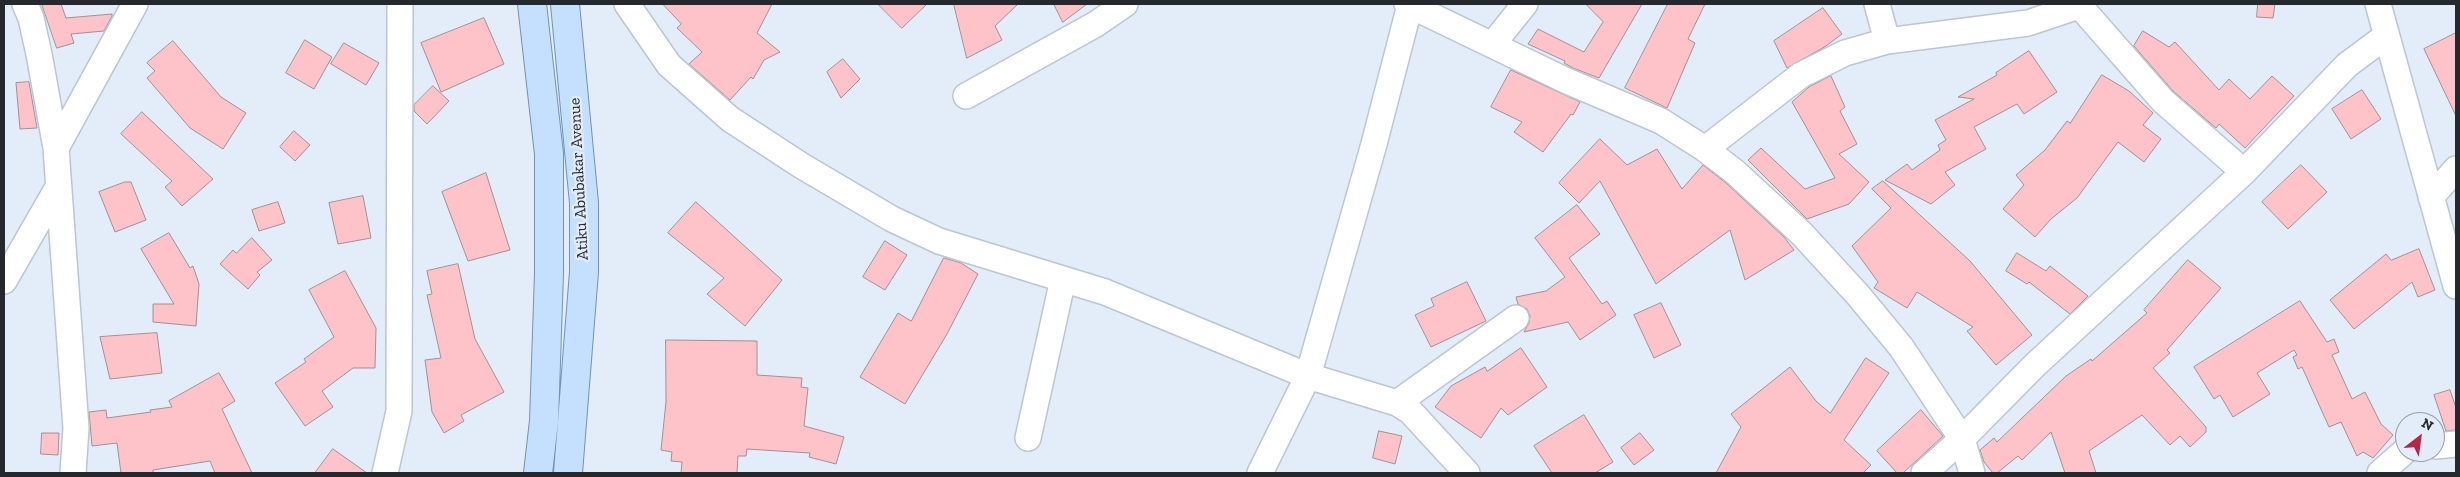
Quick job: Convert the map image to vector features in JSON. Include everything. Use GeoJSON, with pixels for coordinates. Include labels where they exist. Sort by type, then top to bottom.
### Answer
{"type":"FeatureCollection","features":[{"type":"Feature","properties":{"kind":"main road","name":"Atiku Abubakar Avenue"},"geometry":{"type":"LineString","coordinates":[[532,4],[550,154],[544,401],[538,473]]}},
{"type":"Feature","properties":{"kind":"main road","name":"Atiku Abubakar Avenue"},"geometry":{"type":"LineString","coordinates":[[565,4],[584,203],[584,272],[568,473]]}},
{"type":"Feature","properties":{"kind":"street"},"geometry":{"type":"LineString","coordinates":[[25,4],[31,18],[39,54],[56,148],[57,189],[76,428],[73,473]]}},
{"type":"Feature","properties":{"kind":"street"},"geometry":{"type":"LineString","coordinates":[[56,148],[135,4]]}},
{"type":"Feature","properties":{"kind":"street"},"geometry":{"type":"LineString","coordinates":[[385,473],[399,411],[400,4]]}},
{"type":"Feature","properties":{"kind":"street"},"geometry":{"type":"LineString","coordinates":[[627,4],[669,64],[690,85],[730,119],[802,166],[892,219],[939,241],[1105,292],[1308,376],[1396,404],[1410,411],[1467,473]]}},
{"type":"Feature","properties":{"kind":"street"},"geometry":{"type":"LineString","coordinates":[[966,96],[1096,24],[1125,4]]}},
{"type":"Feature","properties":{"kind":"street"},"geometry":{"type":"LineString","coordinates":[[1260,473],[1308,376],[1374,144],[1408,4],[1567,81],[1661,121],[1705,149],[1735,172],[1802,234],[1858,294],[1901,347],[1962,439],[1972,473]]}},
{"type":"Feature","properties":{"kind":"street"},"geometry":{"type":"LineString","coordinates":[[1492,45],[1525,4]]}},
{"type":"Feature","properties":{"kind":"street"},"geometry":{"type":"LineString","coordinates":[[1877,4],[1887,42]]}},
{"type":"Feature","properties":{"kind":"street"},"geometry":{"type":"LineString","coordinates":[[2378,4],[2456,286]]}},
{"type":"Feature","properties":{"kind":"street"},"geometry":{"type":"LineString","coordinates":[[1705,149],[1801,74],[1845,53],[1887,42],[2028,23],[2079,5],[2163,101],[2244,172]]}},
{"type":"Feature","properties":{"kind":"street"},"geometry":{"type":"LineString","coordinates":[[1924,473],[1962,439],[2034,366],[2244,172],[2347,65],[2386,36]]}},
{"type":"Feature","properties":{"kind":"street"},"geometry":{"type":"LineString","coordinates":[[2431,197],[2456,169]]}},
{"type":"Feature","properties":{"kind":"street"},"geometry":{"type":"LineString","coordinates":[[4,281],[57,189]]}},
{"type":"Feature","properties":{"kind":"street"},"geometry":{"type":"LineString","coordinates":[[1028,438],[1063,279]]}},
{"type":"Feature","properties":{"kind":"street"},"geometry":{"type":"LineString","coordinates":[[1396,404],[1516,318]]}},
{"type":"Feature","properties":{"kind":"street"},"geometry":{"type":"LineString","coordinates":[[2380,473],[2395,460]]}},
{"type":"Feature","properties":{"kind":"building"},"geometry":{"type":"Polygon","coordinates":[[[42,4],[61,4],[66,18],[112,14],[112,16],[104,31],[71,34],[74,43],[57,48],[42,4]]]}},
{"type":"Feature","properties":{"kind":"building"},"geometry":{"type":"Polygon","coordinates":[[[663,4],[772,4],[757,33],[780,52],[764,60],[753,79],[751,77],[730,100],[689,64],[702,52],[677,28],[681,24],[663,4]]]}},
{"type":"Feature","properties":{"kind":"building"},"geometry":{"type":"Polygon","coordinates":[[[878,4],[927,4],[902,28],[878,4]]]}},
{"type":"Feature","properties":{"kind":"building"},"geometry":{"type":"Polygon","coordinates":[[[954,4],[1018,4],[995,26],[1002,40],[967,58],[954,4]]]}},
{"type":"Feature","properties":{"kind":"building"},"geometry":{"type":"Polygon","coordinates":[[[1054,4],[1087,4],[1063,22],[1054,4]]]}},
{"type":"Feature","properties":{"kind":"building"},"geometry":{"type":"Polygon","coordinates":[[[1586,4],[1642,4],[1599,78],[1573,68],[1564,63],[1565,61],[1528,44],[1538,29],[1584,52],[1603,22],[1586,4]]]}},
{"type":"Feature","properties":{"kind":"building"},"geometry":{"type":"Polygon","coordinates":[[[1668,4],[1705,4],[1688,39],[1695,43],[1667,108],[1625,88],[1668,4]]]}},
{"type":"Feature","properties":{"kind":"building"},"geometry":{"type":"Polygon","coordinates":[[[2258,4],[2275,4],[2273,18],[2257,17],[2258,4]]]}},
{"type":"Feature","properties":{"kind":"building"},"geometry":{"type":"Polygon","coordinates":[[[1823,8],[1842,34],[1826,46],[1787,68],[1774,41],[1823,8]]]}},
{"type":"Feature","properties":{"kind":"building"},"geometry":{"type":"Polygon","coordinates":[[[484,18],[504,64],[441,92],[421,43],[484,18]]]}},
{"type":"Feature","properties":{"kind":"building"},"geometry":{"type":"Polygon","coordinates":[[[2143,31],[2169,47],[2175,42],[2219,90],[2229,79],[2250,99],[2272,76],[2294,96],[2245,148],[2219,124],[2216,128],[2173,91],[2134,46],[2143,31]]]}},
{"type":"Feature","properties":{"kind":"building"},"geometry":{"type":"Polygon","coordinates":[[[2456,33],[2456,116],[2424,49],[2456,33]]]}},
{"type":"Feature","properties":{"kind":"building"},"geometry":{"type":"Polygon","coordinates":[[[305,40],[332,57],[314,89],[286,73],[305,40]]]}},
{"type":"Feature","properties":{"kind":"building"},"geometry":{"type":"Polygon","coordinates":[[[173,41],[221,97],[246,113],[223,149],[190,128],[147,78],[155,71],[147,63],[173,41]]]}},
{"type":"Feature","properties":{"kind":"building"},"geometry":{"type":"Polygon","coordinates":[[[344,43],[379,63],[366,85],[331,64],[344,43]]]}},
{"type":"Feature","properties":{"kind":"building"},"geometry":{"type":"Polygon","coordinates":[[[2029,51],[2057,92],[2024,114],[2017,104],[1974,127],[1986,149],[1945,172],[1955,185],[1931,204],[1885,180],[1907,164],[1912,170],[1940,150],[1938,145],[1946,140],[1935,120],[1974,99],[1958,97],[1997,75],[1996,73],[2029,51]]]}},
{"type":"Feature","properties":{"kind":"building"},"geometry":{"type":"Polygon","coordinates":[[[843,59],[860,79],[841,98],[827,72],[843,59]]]}},
{"type":"Feature","properties":{"kind":"building"},"geometry":{"type":"Polygon","coordinates":[[[1511,70],[1580,102],[1573,115],[1571,114],[1543,152],[1514,132],[1522,122],[1491,107],[1511,70]]]}},
{"type":"Feature","properties":{"kind":"building"},"geometry":{"type":"Polygon","coordinates":[[[2102,75],[2129,91],[2153,113],[2143,125],[2161,139],[2144,162],[2118,142],[2077,198],[2051,219],[2035,237],[2003,209],[2024,185],[2016,175],[2045,150],[2067,121],[2070,123],[2102,75]]]}},
{"type":"Feature","properties":{"kind":"building"},"geometry":{"type":"Polygon","coordinates":[[[1831,76],[1845,107],[1840,111],[1857,144],[1839,154],[1869,182],[1849,204],[1807,219],[1748,160],[1761,148],[1805,189],[1835,178],[1792,102],[1809,87],[1831,76]]]}},
{"type":"Feature","properties":{"kind":"building"},"geometry":{"type":"Polygon","coordinates":[[[29,82],[37,128],[20,129],[16,83],[29,82]]]}},
{"type":"Feature","properties":{"kind":"building"},"geometry":{"type":"Polygon","coordinates":[[[433,86],[449,101],[427,124],[414,111],[414,105],[433,86]]]}},
{"type":"Feature","properties":{"kind":"building"},"geometry":{"type":"Polygon","coordinates":[[[2362,90],[2381,119],[2351,139],[2332,109],[2362,90]]]}},
{"type":"Feature","properties":{"kind":"building"},"geometry":{"type":"Polygon","coordinates":[[[142,112],[213,179],[182,206],[165,187],[172,181],[121,134],[142,112]]]}},
{"type":"Feature","properties":{"kind":"building"},"geometry":{"type":"Polygon","coordinates":[[[294,131],[310,145],[295,161],[280,147],[294,131]]]}},
{"type":"Feature","properties":{"kind":"building"},"geometry":{"type":"Polygon","coordinates":[[[1600,139],[1627,165],[1657,149],[1682,189],[1703,165],[1726,183],[1784,237],[1794,250],[1745,280],[1730,230],[1656,284],[1600,181],[1579,203],[1559,183],[1600,139]]]}},
{"type":"Feature","properties":{"kind":"building"},"geometry":{"type":"Polygon","coordinates":[[[2301,165],[2327,192],[2288,229],[2262,202],[2301,165]]]}},
{"type":"Feature","properties":{"kind":"building"},"geometry":{"type":"Polygon","coordinates":[[[486,173],[510,250],[468,261],[442,192],[486,173]]]}},
{"type":"Feature","properties":{"kind":"building"},"geometry":{"type":"Polygon","coordinates":[[[1883,181],[1970,261],[2032,335],[1996,365],[1967,331],[1973,327],[1917,292],[1907,308],[1874,288],[1878,282],[1852,246],[1891,208],[1872,189],[1883,181]]]}},
{"type":"Feature","properties":{"kind":"building"},"geometry":{"type":"Polygon","coordinates":[[[125,182],[131,182],[146,220],[115,232],[99,192],[125,182]]]}},
{"type":"Feature","properties":{"kind":"building"},"geometry":{"type":"Polygon","coordinates":[[[363,196],[371,238],[338,244],[329,203],[363,196]]]}},
{"type":"Feature","properties":{"kind":"building"},"geometry":{"type":"Polygon","coordinates":[[[278,202],[285,223],[259,231],[252,210],[278,202]]]}},
{"type":"Feature","properties":{"kind":"building"},"geometry":{"type":"Polygon","coordinates":[[[696,202],[782,280],[745,326],[707,294],[724,278],[668,233],[696,202]]]}},
{"type":"Feature","properties":{"kind":"building"},"geometry":{"type":"Polygon","coordinates":[[[1577,205],[1600,234],[1569,258],[1602,304],[1607,301],[1616,315],[1580,340],[1568,322],[1524,332],[1529,323],[1530,316],[1527,309],[1518,304],[1516,297],[1546,291],[1565,277],[1535,238],[1577,205]]]}},
{"type":"Feature","properties":{"kind":"building"},"geometry":{"type":"Polygon","coordinates":[[[169,233],[190,268],[193,266],[199,284],[196,326],[153,322],[153,304],[174,304],[141,249],[169,233]]]}},
{"type":"Feature","properties":{"kind":"building"},"geometry":{"type":"Polygon","coordinates":[[[252,238],[272,260],[257,272],[260,275],[248,289],[220,264],[233,250],[236,253],[252,238]]]}},
{"type":"Feature","properties":{"kind":"building"},"geometry":{"type":"Polygon","coordinates":[[[885,241],[907,255],[885,290],[863,277],[885,241]]]}},
{"type":"Feature","properties":{"kind":"building"},"geometry":{"type":"Polygon","coordinates":[[[2419,249],[2435,290],[2418,297],[2412,282],[2354,329],[2330,300],[2386,254],[2391,260],[2419,249]]]}},
{"type":"Feature","properties":{"kind":"building"},"geometry":{"type":"Polygon","coordinates":[[[2017,253],[2046,271],[2050,266],[2088,296],[2070,314],[2029,282],[2027,284],[2006,271],[2017,253]]]}},
{"type":"Feature","properties":{"kind":"building"},"geometry":{"type":"Polygon","coordinates":[[[944,258],[961,263],[978,274],[947,334],[905,404],[860,377],[898,313],[911,321],[944,258]]]}},
{"type":"Feature","properties":{"kind":"building"},"geometry":{"type":"Polygon","coordinates":[[[2188,260],[2221,288],[2167,350],[2170,353],[2153,368],[2206,427],[2206,432],[2190,447],[2180,436],[2170,445],[2142,415],[2089,451],[2096,473],[2065,473],[2051,432],[2022,460],[2018,456],[1997,473],[1993,473],[1984,462],[1980,450],[1994,438],[1997,442],[2066,376],[2091,359],[2092,361],[2147,313],[2144,310],[2188,260]]]}},
{"type":"Feature","properties":{"kind":"building"},"geometry":{"type":"Polygon","coordinates":[[[458,264],[475,339],[504,392],[461,415],[464,421],[444,433],[432,412],[425,360],[441,358],[427,295],[432,294],[427,271],[458,264]]]}},
{"type":"Feature","properties":{"kind":"building"},"geometry":{"type":"Polygon","coordinates":[[[345,271],[376,328],[375,368],[353,368],[322,391],[333,407],[305,426],[275,383],[306,362],[304,359],[334,337],[309,290],[345,271]]]}},
{"type":"Feature","properties":{"kind":"building"},"geometry":{"type":"Polygon","coordinates":[[[1467,282],[1486,321],[1431,347],[1415,315],[1434,306],[1431,299],[1467,282]]]}},
{"type":"Feature","properties":{"kind":"building"},"geometry":{"type":"Polygon","coordinates":[[[2300,301],[2327,342],[2334,339],[2339,352],[2332,355],[2352,399],[2365,392],[2381,424],[2393,435],[2373,458],[2363,452],[2357,456],[2341,422],[2329,427],[2302,367],[2298,369],[2293,357],[2297,355],[2294,350],[2257,373],[2270,394],[2233,417],[2220,395],[2214,399],[2194,367],[2300,301]]]}},
{"type":"Feature","properties":{"kind":"building"},"geometry":{"type":"Polygon","coordinates":[[[1661,303],[1681,345],[1654,358],[1634,315],[1661,303]]]}},
{"type":"Feature","properties":{"kind":"building"},"geometry":{"type":"Polygon","coordinates":[[[157,333],[162,373],[110,379],[100,337],[157,333]]]}},
{"type":"Feature","properties":{"kind":"building"},"geometry":{"type":"Polygon","coordinates":[[[666,340],[757,341],[757,375],[802,378],[801,387],[808,388],[804,426],[844,437],[836,464],[809,457],[810,453],[747,449],[746,456],[738,456],[737,473],[681,473],[682,462],[671,461],[672,452],[661,450],[666,402],[666,340]]]}},
{"type":"Feature","properties":{"kind":"building"},"geometry":{"type":"Polygon","coordinates":[[[1521,348],[1547,387],[1508,415],[1501,408],[1481,438],[1435,407],[1451,386],[1485,367],[1487,371],[1521,348]]]}},
{"type":"Feature","properties":{"kind":"building"},"geometry":{"type":"Polygon","coordinates":[[[1866,358],[1889,373],[1844,440],[1871,465],[1863,473],[1716,473],[1741,427],[1731,414],[1790,367],[1816,401],[1830,413],[1866,358]]]}},
{"type":"Feature","properties":{"kind":"building"},"geometry":{"type":"Polygon","coordinates":[[[219,373],[235,401],[222,409],[252,473],[215,473],[210,461],[153,470],[153,473],[121,473],[117,443],[92,446],[89,412],[106,410],[107,418],[172,407],[169,401],[219,373]]]}},
{"type":"Feature","properties":{"kind":"building"},"geometry":{"type":"Polygon","coordinates":[[[2450,390],[2456,408],[2456,430],[2446,431],[2445,412],[2440,412],[2434,395],[2450,390]]]}},
{"type":"Feature","properties":{"kind":"building"},"geometry":{"type":"Polygon","coordinates":[[[1921,410],[1943,436],[1903,473],[1897,473],[1877,451],[1921,410]]]}},
{"type":"Feature","properties":{"kind":"building"},"geometry":{"type":"Polygon","coordinates":[[[1584,415],[1613,462],[1595,473],[1552,473],[1534,446],[1584,415]]]}},
{"type":"Feature","properties":{"kind":"building"},"geometry":{"type":"Polygon","coordinates":[[[1379,431],[1402,436],[1395,464],[1373,458],[1379,431]]]}},
{"type":"Feature","properties":{"kind":"building"},"geometry":{"type":"Polygon","coordinates":[[[42,433],[59,433],[58,455],[41,454],[42,433]]]}},
{"type":"Feature","properties":{"kind":"building"},"geometry":{"type":"Polygon","coordinates":[[[1640,433],[1654,450],[1634,465],[1621,448],[1640,433]]]}},
{"type":"Feature","properties":{"kind":"building"},"geometry":{"type":"Polygon","coordinates":[[[333,449],[367,473],[315,473],[333,449]]]}}]}
